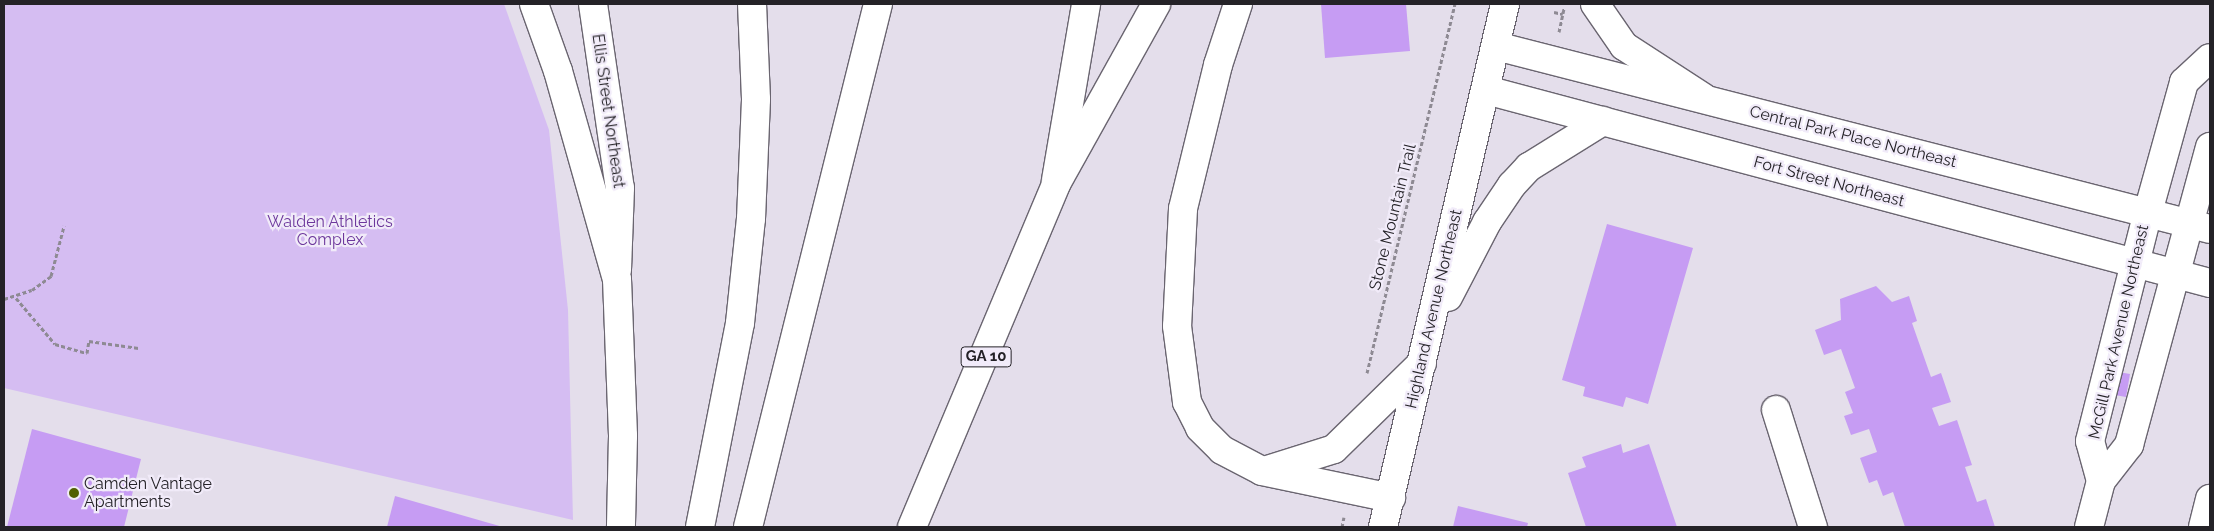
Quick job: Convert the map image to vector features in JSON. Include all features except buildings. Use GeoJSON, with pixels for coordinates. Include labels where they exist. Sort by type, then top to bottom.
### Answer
{"type":"FeatureCollection","features":[{"type":"Feature","properties":{"kind":"main road"},"geometry":{"type":"LineString","coordinates":[[534,4],[558,71],[617,279],[623,436],[621,527]]}},
{"type":"Feature","properties":{"kind":"main road","name":"Ellis Street Northeast"},"geometry":{"type":"LineString","coordinates":[[593,4],[620,188],[617,279]]}},
{"type":"Feature","properties":{"kind":"main road"},"geometry":{"type":"LineString","coordinates":[[700,527],[740,323],[750,229],[756,99],[752,4]]}},
{"type":"Feature","properties":{"kind":"main road"},"geometry":{"type":"LineString","coordinates":[[748,527],[878,4]]}},
{"type":"Feature","properties":{"kind":"main road"},"geometry":{"type":"LineString","coordinates":[[1056,184],[1086,4]]}},
{"type":"Feature","properties":{"kind":"main road"},"geometry":{"type":"LineString","coordinates":[[1056,184],[1156,4]]}},
{"type":"Feature","properties":{"kind":"main road"},"geometry":{"type":"LineString","coordinates":[[1238,4],[1218,66],[1183,209],[1177,326],[1180,377],[1200,428],[1222,450],[1262,471],[1391,498]]}},
{"type":"Feature","properties":{"kind":"main road","name":"Highland Avenue Northeast"},"geometry":{"type":"LineString","coordinates":[[1383,527],[1505,4]]}},
{"type":"Feature","properties":{"kind":"main road"},"geometry":{"type":"LineString","coordinates":[[1595,4],[1624,46],[1704,98]]}},
{"type":"Feature","properties":{"kind":"main road","name":"Central Park Place Northeast"},"geometry":{"type":"LineString","coordinates":[[1496,46],[2198,226]]}},
{"type":"Feature","properties":{"kind":"main road","name":"McGill Park Avenue Northeast"},"geometry":{"type":"LineString","coordinates":[[2101,481],[2090,440],[2148,212],[2184,82],[2209,61]]}},
{"type":"Feature","properties":{"kind":"main road","name":"Fort Street Northeast"},"geometry":{"type":"LineString","coordinates":[[1486,90],[2172,273]]}},
{"type":"Feature","properties":{"kind":"main road"},"geometry":{"type":"LineString","coordinates":[[1262,471],[1334,449],[1424,354],[1466,259],[1512,185],[1529,167],[1603,121]]}},
{"type":"Feature","properties":{"kind":"main road"},"geometry":{"type":"LineString","coordinates":[[2168,138],[2210,148]]}},
{"type":"Feature","properties":{"kind":"main road","name":"McGill Park Avenue Northeast"},"geometry":{"type":"LineString","coordinates":[[2089,527],[2101,481],[2129,445],[2172,273],[2198,226],[2210,148]]}},
{"type":"Feature","properties":{"kind":"main road","name":"GA 10"},"geometry":{"type":"LineString","coordinates":[[912,527],[1056,184]]}},
{"type":"Feature","properties":{"kind":"main road"},"geometry":{"type":"LineString","coordinates":[[2172,273],[2210,283]]}},
{"type":"Feature","properties":{"kind":"main road"},"geometry":{"type":"LineString","coordinates":[[1776,410],[1813,527]]}},
{"type":"Feature","properties":{"kind":"main road"},"geometry":{"type":"LineString","coordinates":[[2203,527],[2210,499]]}},
{"type":"Feature","properties":{"kind":"path","name":"Stone Mountain Trail"},"geometry":{"type":"LineString","coordinates":[[1364,381],[1422,156],[1455,4]]}},
{"type":"Feature","properties":{"kind":"path"},"geometry":{"type":"LineString","coordinates":[[1554,12],[1563,14],[1557,43]]}},
{"type":"Feature","properties":{"kind":"path"},"geometry":{"type":"LineString","coordinates":[[4,299],[16,298],[51,276],[64,226]]}},
{"type":"Feature","properties":{"kind":"path"},"geometry":{"type":"LineString","coordinates":[[16,298],[55,344],[87,353],[89,341],[140,348]]}},
{"type":"Feature","properties":{"kind":"green space","name":"Walden Athletics Complex"},"geometry":{"type":"Polygon","coordinates":[[[4,4],[504,4],[549,130],[568,310],[573,520],[4,388],[4,4]]]}},
{"type":"Feature","properties":{"kind":"place","name":"Camden Vantage Apartments"},"geometry":{"type":"Point","coordinates":[74,493]}}]}
